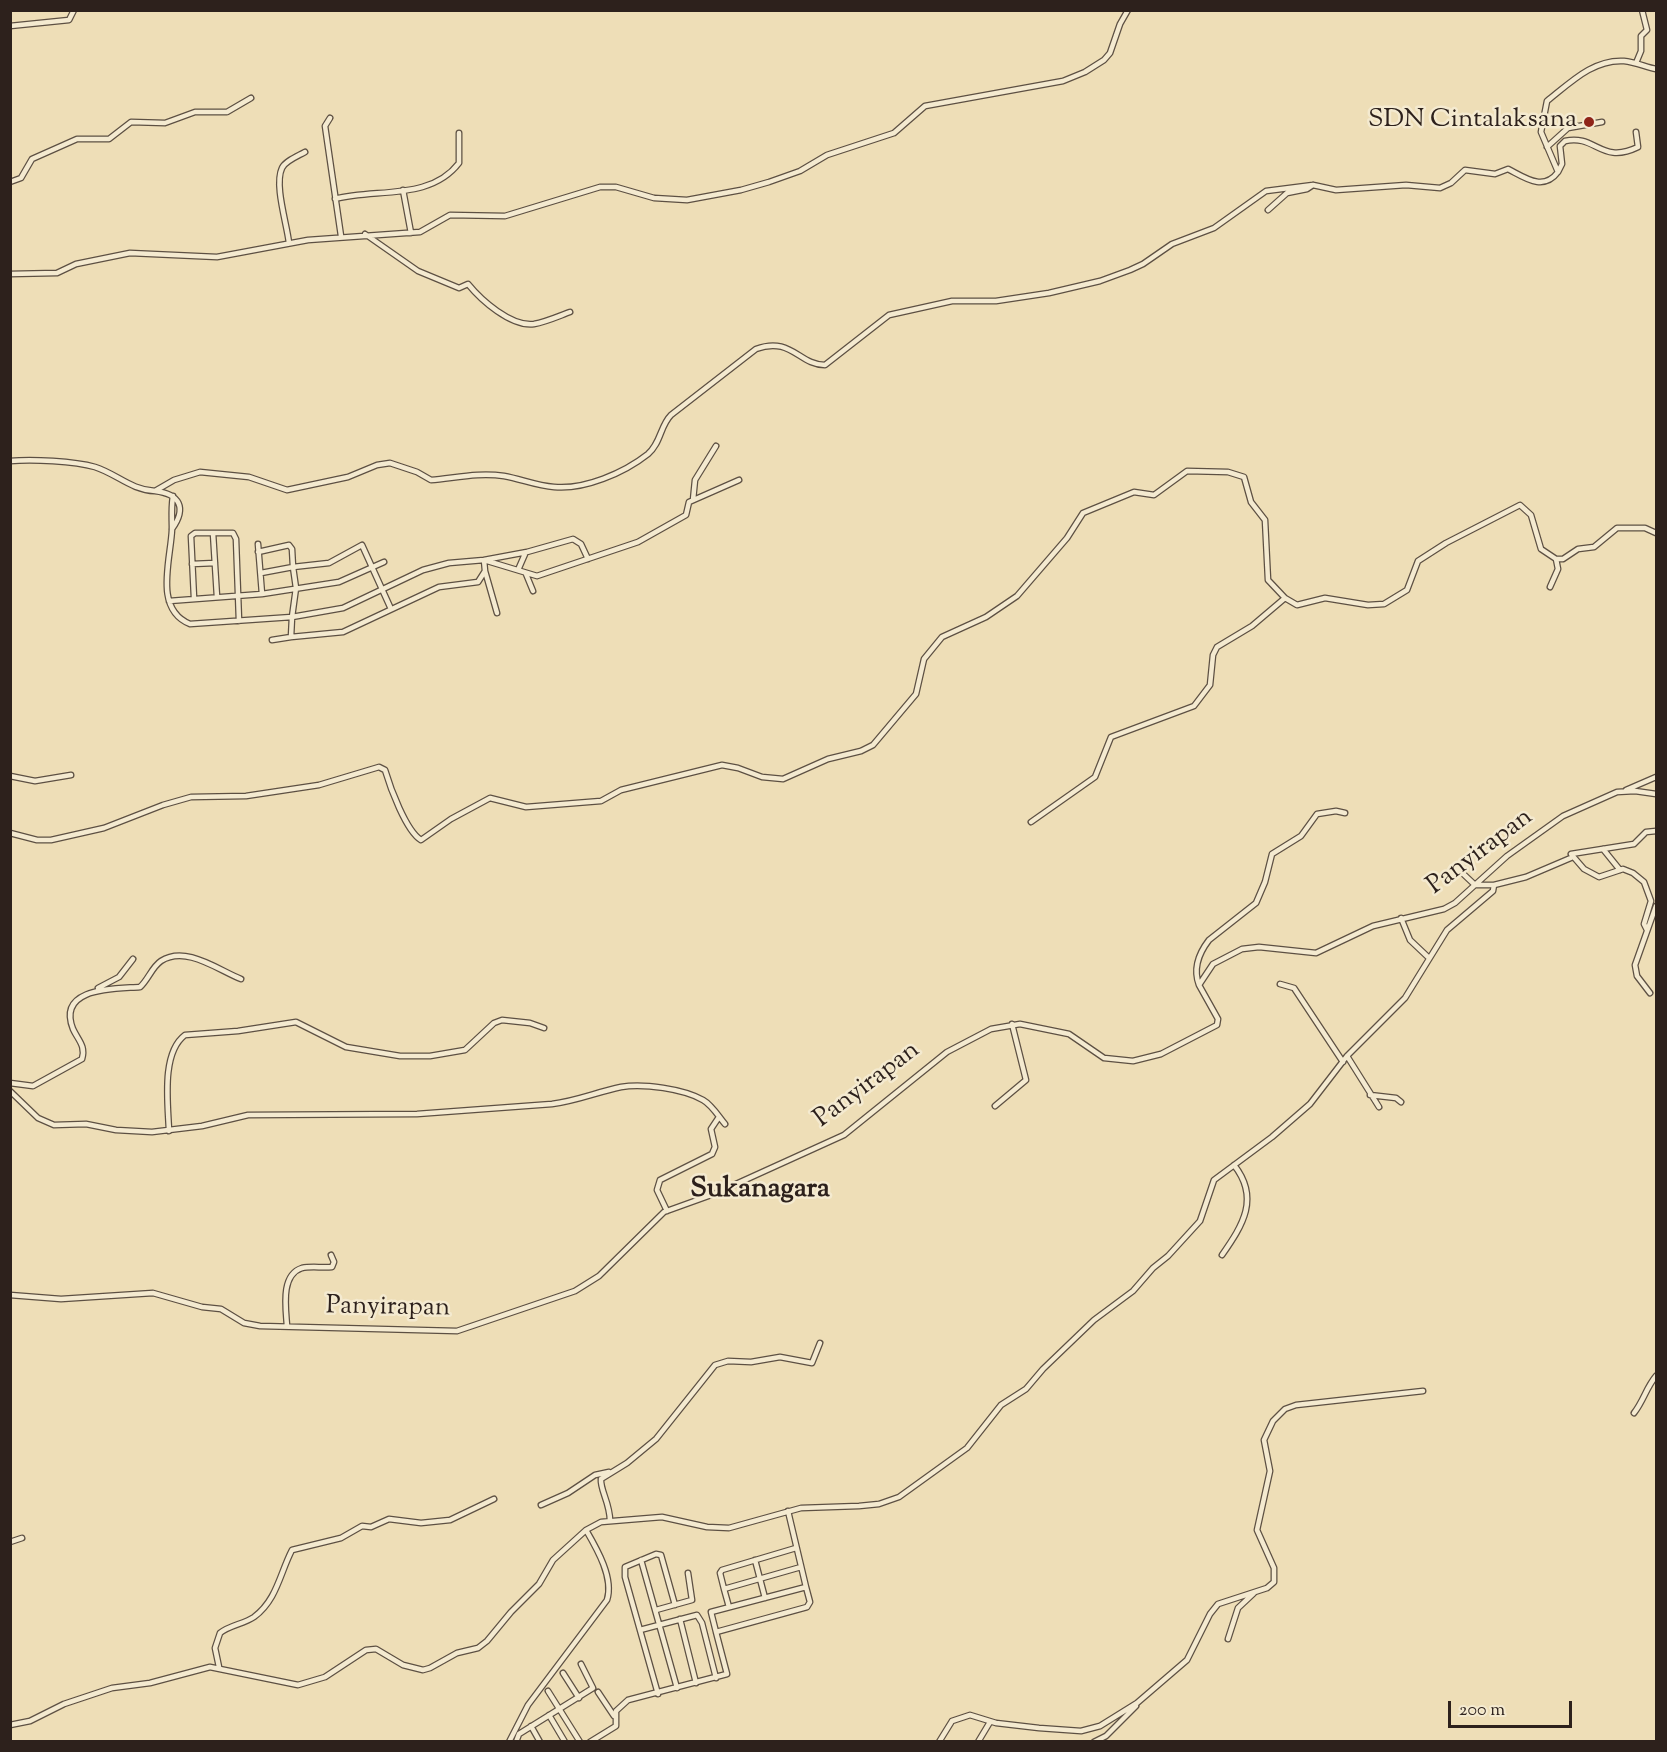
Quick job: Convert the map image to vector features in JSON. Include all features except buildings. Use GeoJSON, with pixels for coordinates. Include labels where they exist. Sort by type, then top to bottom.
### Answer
{"type":"FeatureCollection","features":[{"type":"Feature","properties":{"kind":"street"},"geometry":{"type":"LineString","coordinates":[[10,26],[69,20],[74,10]]}},
{"type":"Feature","properties":{"kind":"street"},"geometry":{"type":"LineString","coordinates":[[10,274],[57,273],[76,264],[130,253],[217,257],[341,236],[411,233],[427,229],[450,215],[505,216],[600,187],[616,187],[654,198],[687,200],[765,183],[800,171],[827,155],[894,133],[925,106],[1063,81],[1085,72],[1110,53],[1120,24],[1128,10]]}},
{"type":"Feature","properties":{"kind":"street"},"geometry":{"type":"LineString","coordinates":[[1636,63],[1641,51],[1641,36],[1647,30],[1642,10]]}},
{"type":"Feature","properties":{"kind":"street"},"geometry":{"type":"LineString","coordinates":[[1558,172],[1541,132],[1547,101],[1598,64],[1606,61],[1636,63],[1656,69]]}},
{"type":"Feature","properties":{"kind":"street"},"geometry":{"type":"LineString","coordinates":[[10,182],[21,178],[32,159],[77,139],[109,138],[131,122],[165,123],[195,112],[227,112],[251,98]]}},
{"type":"Feature","properties":{"kind":"street"},"geometry":{"type":"LineString","coordinates":[[330,118],[325,126],[330,145],[334,200],[341,236]]}},
{"type":"Feature","properties":{"kind":"street"},"geometry":{"type":"LineString","coordinates":[[1547,147],[1568,128],[1602,122]]}},
{"type":"Feature","properties":{"kind":"street"},"geometry":{"type":"LineString","coordinates":[[155,491],[174,480],[200,472],[249,477],[287,490],[348,477],[377,465],[390,463],[417,472],[430,480],[464,474],[503,476],[552,487],[568,488],[596,482],[648,453],[657,445],[665,422],[671,415],[756,350],[773,345],[817,364],[828,364],[890,315],[952,301],[996,301],[1100,281],[1143,264],[1174,243],[1214,228],[1264,192],[1313,185],[1336,190],[1406,185],[1440,188],[1451,183],[1465,170],[1495,174],[1508,169],[1527,180],[1539,182],[1550,180],[1562,168],[1560,146],[1565,141],[1585,142],[1611,154],[1622,154],[1638,147],[1636,132]]}},
{"type":"Feature","properties":{"kind":"street"},"geometry":{"type":"LineString","coordinates":[[334,200],[357,194],[403,190],[441,182],[459,163],[459,133]]}},
{"type":"Feature","properties":{"kind":"street"},"geometry":{"type":"LineString","coordinates":[[289,243],[287,218],[280,195],[281,172],[285,164],[305,152]]}},
{"type":"Feature","properties":{"kind":"street"},"geometry":{"type":"LineString","coordinates":[[1269,210],[1287,193],[1307,189],[1313,185]]}},
{"type":"Feature","properties":{"kind":"street"},"geometry":{"type":"LineString","coordinates":[[403,190],[411,233]]}},
{"type":"Feature","properties":{"kind":"street"},"geometry":{"type":"LineString","coordinates":[[365,234],[418,270],[459,288],[468,284],[479,297],[518,321],[533,324],[570,312]]}},
{"type":"Feature","properties":{"kind":"street"},"geometry":{"type":"LineString","coordinates":[[693,500],[698,474],[716,446]]}},
{"type":"Feature","properties":{"kind":"street"},"geometry":{"type":"LineString","coordinates":[[10,461],[29,459],[93,466],[136,488],[173,496],[178,500],[180,509],[179,518],[172,529]]}},
{"type":"Feature","properties":{"kind":"street"},"geometry":{"type":"LineString","coordinates":[[10,833],[37,840],[51,840],[104,828],[163,805],[191,797],[246,796],[319,785],[379,767],[385,770],[391,793],[408,827],[421,840],[451,819],[490,798],[526,807],[601,801],[621,790],[722,765],[762,777],[791,778],[828,759],[861,751],[873,745],[916,694],[921,668],[929,651],[942,637],[986,617],[1017,596],[1067,538],[1083,513],[1134,492],[1154,495],[1187,471],[1228,472],[1244,477],[1251,502],[1265,520],[1268,580],[1285,598],[1297,605],[1325,598],[1368,605],[1384,604],[1407,590],[1418,561],[1446,543],[1520,505],[1531,515],[1541,549],[1556,559],[1563,559],[1578,549],[1594,547],[1617,528],[1645,528],[1656,533]]}},
{"type":"Feature","properties":{"kind":"street"},"geometry":{"type":"LineString","coordinates":[[484,560],[537,576],[638,542],[686,515],[688,503],[739,480]]}},
{"type":"Feature","properties":{"kind":"street"},"geometry":{"type":"LineString","coordinates":[[173,496],[168,569],[169,602],[176,616],[190,624],[292,617],[343,608],[435,565],[484,560],[527,552],[573,539],[581,544],[588,559]]}},
{"type":"Feature","properties":{"kind":"street"},"geometry":{"type":"LineString","coordinates":[[194,598],[191,536],[195,533],[230,531],[235,535],[239,621]]}},
{"type":"Feature","properties":{"kind":"street"},"geometry":{"type":"LineString","coordinates":[[213,533],[217,597]]}},
{"type":"Feature","properties":{"kind":"street"},"geometry":{"type":"LineString","coordinates":[[258,544],[262,594]]}},
{"type":"Feature","properties":{"kind":"street"},"geometry":{"type":"LineString","coordinates":[[258,552],[289,545],[292,549],[296,588],[291,638]]}},
{"type":"Feature","properties":{"kind":"street"},"geometry":{"type":"LineString","coordinates":[[261,573],[329,563],[362,545],[391,609]]}},
{"type":"Feature","properties":{"kind":"street"},"geometry":{"type":"LineString","coordinates":[[518,570],[527,552]]}},
{"type":"Feature","properties":{"kind":"street"},"geometry":{"type":"LineString","coordinates":[[1550,587],[1558,569],[1556,559]]}},
{"type":"Feature","properties":{"kind":"street"},"geometry":{"type":"LineString","coordinates":[[484,560],[497,613]]}},
{"type":"Feature","properties":{"kind":"street"},"geometry":{"type":"LineString","coordinates":[[169,602],[194,598],[262,594],[339,582],[373,569],[384,562]]}},
{"type":"Feature","properties":{"kind":"street"},"geometry":{"type":"LineString","coordinates":[[192,564],[215,563]]}},
{"type":"Feature","properties":{"kind":"street"},"geometry":{"type":"LineString","coordinates":[[272,640],[343,632],[439,587],[478,582],[485,571]]}},
{"type":"Feature","properties":{"kind":"street"},"geometry":{"type":"LineString","coordinates":[[526,574],[533,591]]}},
{"type":"Feature","properties":{"kind":"street"},"geometry":{"type":"LineString","coordinates":[[1031,822],[1095,777],[1103,751],[1111,737],[1187,709],[1200,701],[1210,685],[1213,655],[1217,647],[1252,626],[1285,598]]}},
{"type":"Feature","properties":{"kind":"street"},"geometry":{"type":"LineString","coordinates":[[10,776],[35,781],[71,775]]}},
{"type":"Feature","properties":{"kind":"street"},"geometry":{"type":"LineString","coordinates":[[1624,791],[1656,777]]}},
{"type":"Feature","properties":{"kind":"street","name":"Panyirapan"},"geometry":{"type":"LineString","coordinates":[[10,1295],[53,1299],[153,1293],[202,1307],[221,1309],[244,1323],[287,1326],[457,1331],[487,1323],[575,1291],[591,1282],[667,1211],[709,1197],[844,1136],[947,1052],[991,1029],[1012,1024],[1069,1034],[1079,1038],[1094,1053],[1111,1060],[1148,1059],[1217,1025],[1218,1019],[1199,985],[1213,964],[1242,950],[1259,948],[1316,953],[1364,929],[1444,909],[1507,856],[1563,816],[1610,794],[1624,791],[1656,794]]}},
{"type":"Feature","properties":{"kind":"street"},"geometry":{"type":"LineString","coordinates":[[1199,985],[1196,973],[1203,948],[1209,940],[1256,903],[1262,894],[1272,854],[1301,836],[1317,814],[1336,811],[1345,813]]}},
{"type":"Feature","properties":{"kind":"street"},"geometry":{"type":"LineString","coordinates":[[1458,868],[1475,885],[1494,885],[1526,877],[1573,857],[1574,852],[1634,844],[1646,832],[1656,831]]}},
{"type":"Feature","properties":{"kind":"street"},"geometry":{"type":"LineString","coordinates":[[1603,849],[1620,870]]}},
{"type":"Feature","properties":{"kind":"street"},"geometry":{"type":"LineString","coordinates":[[1573,857],[1584,869],[1599,876],[1606,876],[1620,870],[1633,873],[1644,882],[1651,894],[1644,924],[1647,930]]}},
{"type":"Feature","properties":{"kind":"street"},"geometry":{"type":"LineString","coordinates":[[10,1725],[39,1718],[64,1704],[112,1688],[150,1683],[202,1668],[219,1667],[298,1685],[325,1677],[366,1650],[376,1649],[403,1665],[423,1670],[430,1668],[457,1653],[477,1648],[487,1641],[511,1612],[539,1584],[553,1560],[597,1523],[662,1517],[707,1527],[729,1528],[788,1511],[815,1506],[859,1506],[889,1501],[960,1454],[1001,1405],[1026,1389],[1042,1369],[1094,1320],[1128,1295],[1153,1268],[1168,1256],[1200,1221],[1214,1180],[1272,1137],[1310,1104],[1347,1056],[1398,1007],[1448,930],[1494,891],[1494,885]]}},
{"type":"Feature","properties":{"kind":"street"},"geometry":{"type":"LineString","coordinates":[[1650,993],[1637,976],[1635,965],[1656,906]]}},
{"type":"Feature","properties":{"kind":"street"},"geometry":{"type":"LineString","coordinates":[[1401,918],[1410,940],[1429,958]]}},
{"type":"Feature","properties":{"kind":"street"},"geometry":{"type":"LineString","coordinates":[[93,990],[140,987],[160,962],[176,957],[201,959],[241,979]]}},
{"type":"Feature","properties":{"kind":"street"},"geometry":{"type":"LineString","coordinates":[[10,1083],[33,1086],[82,1059],[83,1048],[72,1027],[72,1011],[78,1002],[93,990],[119,977],[133,959]]}},
{"type":"Feature","properties":{"kind":"street"},"geometry":{"type":"LineString","coordinates":[[1280,984],[1294,988],[1343,1062]]}},
{"type":"Feature","properties":{"kind":"street"},"geometry":{"type":"LineString","coordinates":[[169,1131],[167,1090],[172,1050],[185,1035],[238,1031],[296,1022],[346,1047],[400,1056],[430,1056],[465,1050],[494,1023],[502,1020],[530,1023],[544,1028]]}},
{"type":"Feature","properties":{"kind":"street"},"geometry":{"type":"LineString","coordinates":[[996,1106],[1026,1080],[1012,1024]]}},
{"type":"Feature","properties":{"kind":"street"},"geometry":{"type":"LineString","coordinates":[[1347,1056],[1378,1107]]}},
{"type":"Feature","properties":{"kind":"street"},"geometry":{"type":"LineString","coordinates":[[10,1091],[38,1118],[54,1125],[90,1125],[116,1130],[169,1131],[248,1114],[438,1113],[552,1104],[634,1086],[666,1089],[705,1100],[725,1124]]}},
{"type":"Feature","properties":{"kind":"street"},"geometry":{"type":"LineString","coordinates":[[1369,1094],[1396,1098],[1401,1102]]}},
{"type":"Feature","properties":{"kind":"street"},"geometry":{"type":"LineString","coordinates":[[667,1211],[657,1190],[660,1180],[712,1154],[715,1147],[711,1129],[719,1117]]}},
{"type":"Feature","properties":{"kind":"street"},"geometry":{"type":"LineString","coordinates":[[1222,1255],[1249,1206],[1247,1189],[1234,1166]]}},
{"type":"Feature","properties":{"kind":"street"},"geometry":{"type":"LineString","coordinates":[[287,1326],[286,1289],[290,1279],[302,1269],[332,1267],[334,1262],[331,1255]]}},
{"type":"Feature","properties":{"kind":"street"},"geometry":{"type":"LineString","coordinates":[[541,1505],[568,1493],[595,1475],[609,1472],[627,1463],[661,1434],[715,1365],[728,1361],[751,1362],[780,1357],[813,1363],[820,1342]]}},
{"type":"Feature","properties":{"kind":"street"},"geometry":{"type":"LineString","coordinates":[[1634,1413],[1644,1400],[1648,1385],[1656,1376]]}},
{"type":"Feature","properties":{"kind":"street"},"geometry":{"type":"LineString","coordinates":[[939,1742],[949,1725],[957,1719],[970,1715],[990,1722],[1082,1731],[1100,1726],[1137,1703],[1191,1654],[1210,1614],[1218,1604],[1270,1586],[1275,1575],[1274,1568],[1257,1530],[1270,1471],[1264,1440],[1273,1421],[1285,1409],[1296,1405],[1423,1391]]}},
{"type":"Feature","properties":{"kind":"street"},"geometry":{"type":"LineString","coordinates":[[609,1472],[600,1481],[608,1501],[610,1521]]}},
{"type":"Feature","properties":{"kind":"street"},"geometry":{"type":"LineString","coordinates":[[219,1667],[215,1648],[220,1633],[250,1620],[264,1608],[278,1586],[292,1550],[341,1538],[362,1526],[371,1527],[389,1519],[421,1523],[450,1520],[494,1498]]}},
{"type":"Feature","properties":{"kind":"street"},"geometry":{"type":"LineString","coordinates":[[716,1632],[807,1606],[810,1602],[788,1511]]}},
{"type":"Feature","properties":{"kind":"street"},"geometry":{"type":"LineString","coordinates":[[509,1742],[528,1705],[607,1600],[608,1589],[602,1563],[586,1530]]}},
{"type":"Feature","properties":{"kind":"street"},"geometry":{"type":"LineString","coordinates":[[10,1542],[22,1538]]}},
{"type":"Feature","properties":{"kind":"street"},"geometry":{"type":"LineString","coordinates":[[729,1607],[721,1571],[796,1548]]}},
{"type":"Feature","properties":{"kind":"street"},"geometry":{"type":"LineString","coordinates":[[658,1694],[624,1571],[627,1566],[661,1555],[675,1605]]}},
{"type":"Feature","properties":{"kind":"street"},"geometry":{"type":"LineString","coordinates":[[640,1560],[677,1688]]}},
{"type":"Feature","properties":{"kind":"street"},"geometry":{"type":"LineString","coordinates":[[755,1560],[765,1598]]}},
{"type":"Feature","properties":{"kind":"street"},"geometry":{"type":"LineString","coordinates":[[724,1589],[801,1567]]}},
{"type":"Feature","properties":{"kind":"street"},"geometry":{"type":"LineString","coordinates":[[656,1610],[693,1598],[688,1573]]}},
{"type":"Feature","properties":{"kind":"street"},"geometry":{"type":"LineString","coordinates":[[614,1716],[618,1707],[628,1700],[716,1678],[728,1672],[711,1612],[806,1587]]}},
{"type":"Feature","properties":{"kind":"street"},"geometry":{"type":"LineString","coordinates":[[1228,1639],[1238,1608],[1257,1592]]}},
{"type":"Feature","properties":{"kind":"street"},"geometry":{"type":"LineString","coordinates":[[640,1630],[697,1615],[701,1620],[716,1678]]}},
{"type":"Feature","properties":{"kind":"street"},"geometry":{"type":"LineString","coordinates":[[680,1619],[696,1683]]}},
{"type":"Feature","properties":{"kind":"street"},"geometry":{"type":"LineString","coordinates":[[516,1742],[519,1734],[594,1687],[581,1664]]}},
{"type":"Feature","properties":{"kind":"street"},"geometry":{"type":"LineString","coordinates":[[563,1673],[579,1698]]}},
{"type":"Feature","properties":{"kind":"street"},"geometry":{"type":"LineString","coordinates":[[548,1691],[580,1742]]}},
{"type":"Feature","properties":{"kind":"street"},"geometry":{"type":"LineString","coordinates":[[590,1742],[616,1726],[614,1716],[598,1692]]}},
{"type":"Feature","properties":{"kind":"street"},"geometry":{"type":"LineString","coordinates":[[1094,1742],[1106,1736],[1130,1714],[1137,1703]]}},
{"type":"Feature","properties":{"kind":"street"},"geometry":{"type":"LineString","coordinates":[[549,1715],[565,1742]]}},
{"type":"Feature","properties":{"kind":"street"},"geometry":{"type":"LineString","coordinates":[[978,1742],[990,1722]]}},
{"type":"Feature","properties":{"kind":"street"},"geometry":{"type":"LineString","coordinates":[[531,1726],[540,1742]]}},
{"type":"Feature","properties":{"kind":"place","name":"SDN Cintalaksana"},"geometry":{"type":"Point","coordinates":[1589,122]}},
{"type":"Feature","properties":{"kind":"district","name":"Sukanagara"},"geometry":{"type":"Point","coordinates":[760,1191]}}]}
